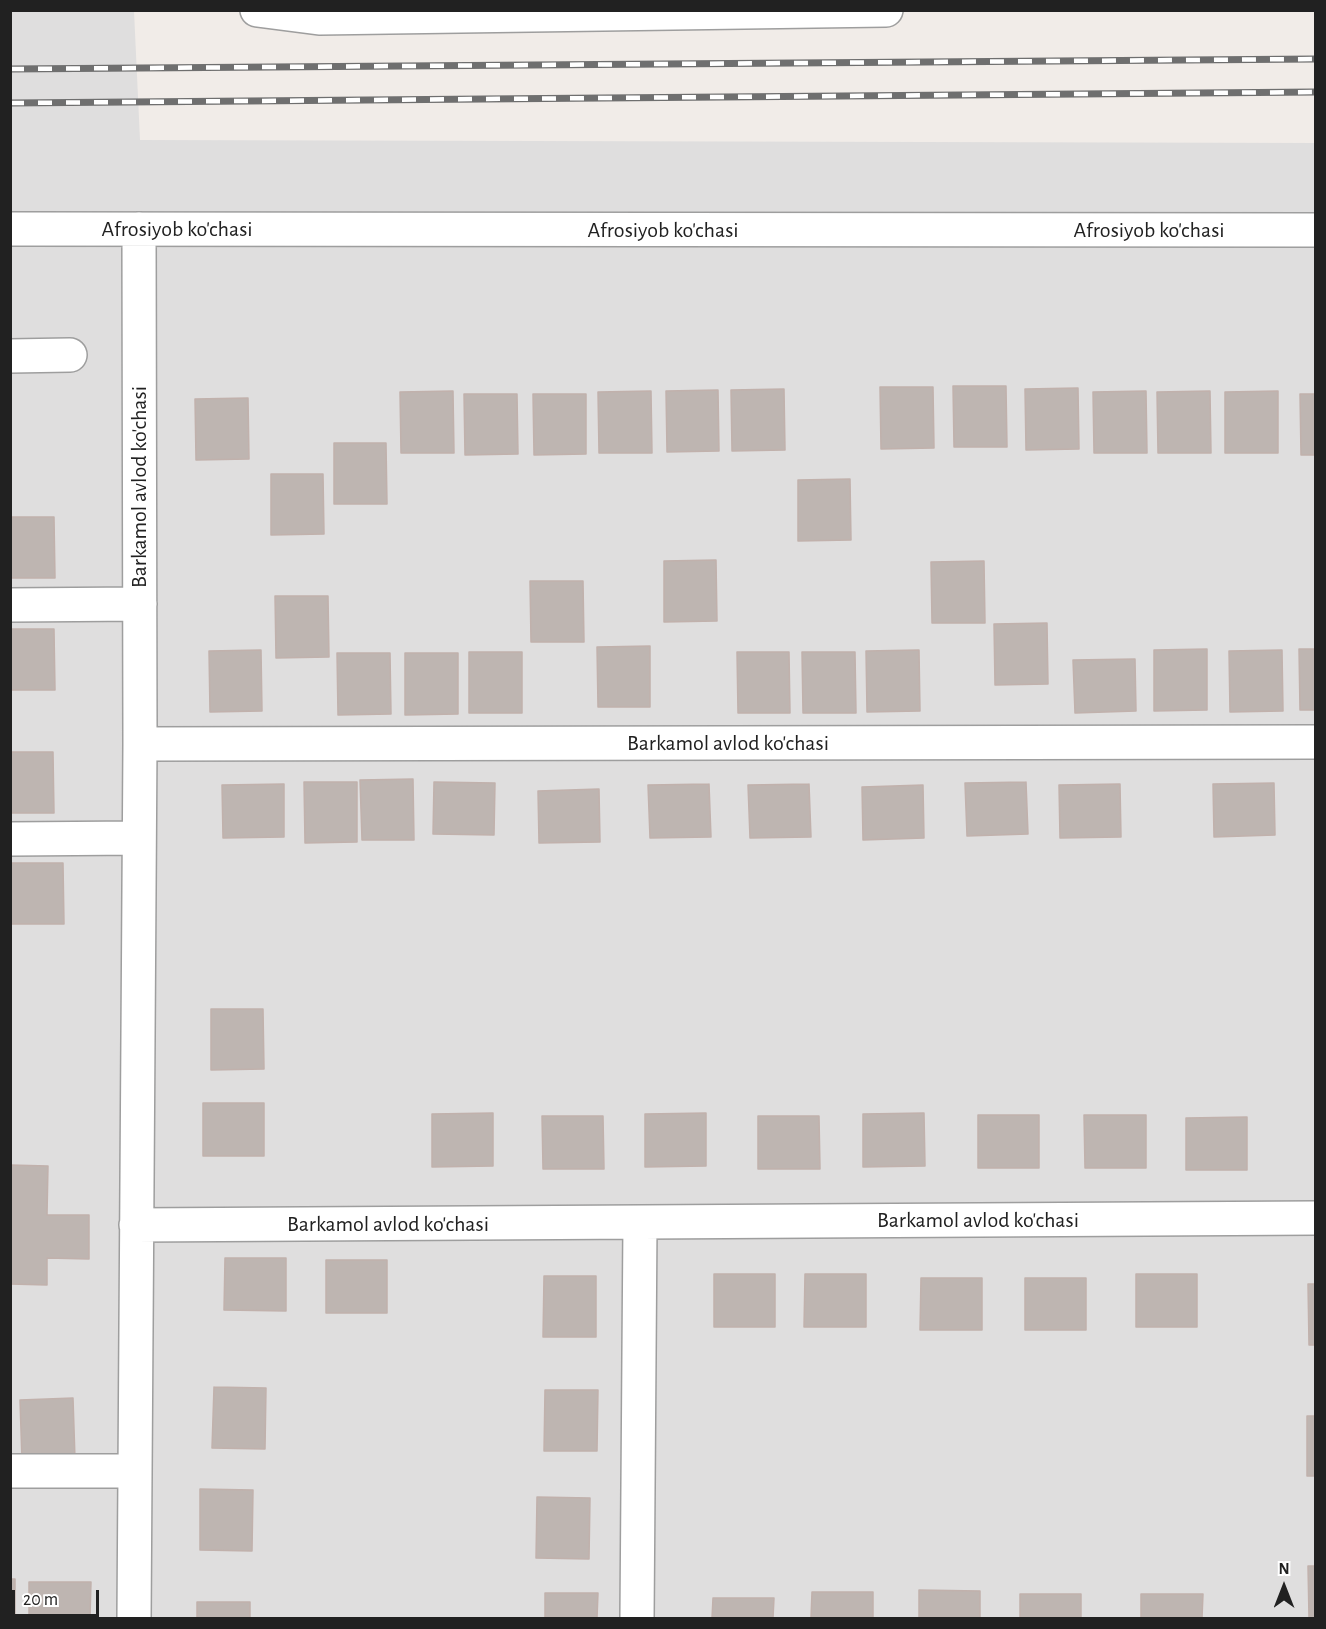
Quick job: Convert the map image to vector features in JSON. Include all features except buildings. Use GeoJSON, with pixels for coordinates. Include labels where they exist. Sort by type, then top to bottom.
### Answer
{"type":"FeatureCollection","features":[{"type":"Feature","properties":{"kind":"street"},"geometry":{"type":"LineString","coordinates":[[257,10],[319,18],[886,10]]}},
{"type":"Feature","properties":{"kind":"street","name":"Afrosiyob ko'chasi"},"geometry":{"type":"LineString","coordinates":[[10,229],[1316,230]]}},
{"type":"Feature","properties":{"kind":"street","name":"Barkamol avlod ko'chasi"},"geometry":{"type":"LineString","coordinates":[[134,1618],[140,744],[139,229]]}},
{"type":"Feature","properties":{"kind":"street"},"geometry":{"type":"LineString","coordinates":[[10,356],[70,355]]}},
{"type":"Feature","properties":{"kind":"street"},"geometry":{"type":"LineString","coordinates":[[10,605],[140,604]]}},
{"type":"Feature","properties":{"kind":"street","name":"Barkamol avlod ko'chasi"},"geometry":{"type":"LineString","coordinates":[[140,744],[1316,742]]}},
{"type":"Feature","properties":{"kind":"street"},"geometry":{"type":"LineString","coordinates":[[10,839],[139,838]]}},
{"type":"Feature","properties":{"kind":"street","name":"Barkamol avlod ko'chasi"},"geometry":{"type":"LineString","coordinates":[[136,1225],[1316,1218]]}},
{"type":"Feature","properties":{"kind":"street"},"geometry":{"type":"LineString","coordinates":[[637,1618],[640,1223]]}},
{"type":"Feature","properties":{"kind":"street"},"geometry":{"type":"LineString","coordinates":[[10,1471],[135,1471]]}},
{"type":"Feature","properties":{"kind":"shaded area"},"geometry":{"type":"Polygon","coordinates":[[[11,11],[134,11],[140,140],[1315,143],[1315,1618],[11,1618],[11,11]]]}},
{"type":"Feature","properties":{"kind":"railway"},"geometry":{"type":"LineString","coordinates":[[10,69],[1316,59]]}},
{"type":"Feature","properties":{"kind":"railway"},"geometry":{"type":"LineString","coordinates":[[10,103],[1316,92]]}}]}
